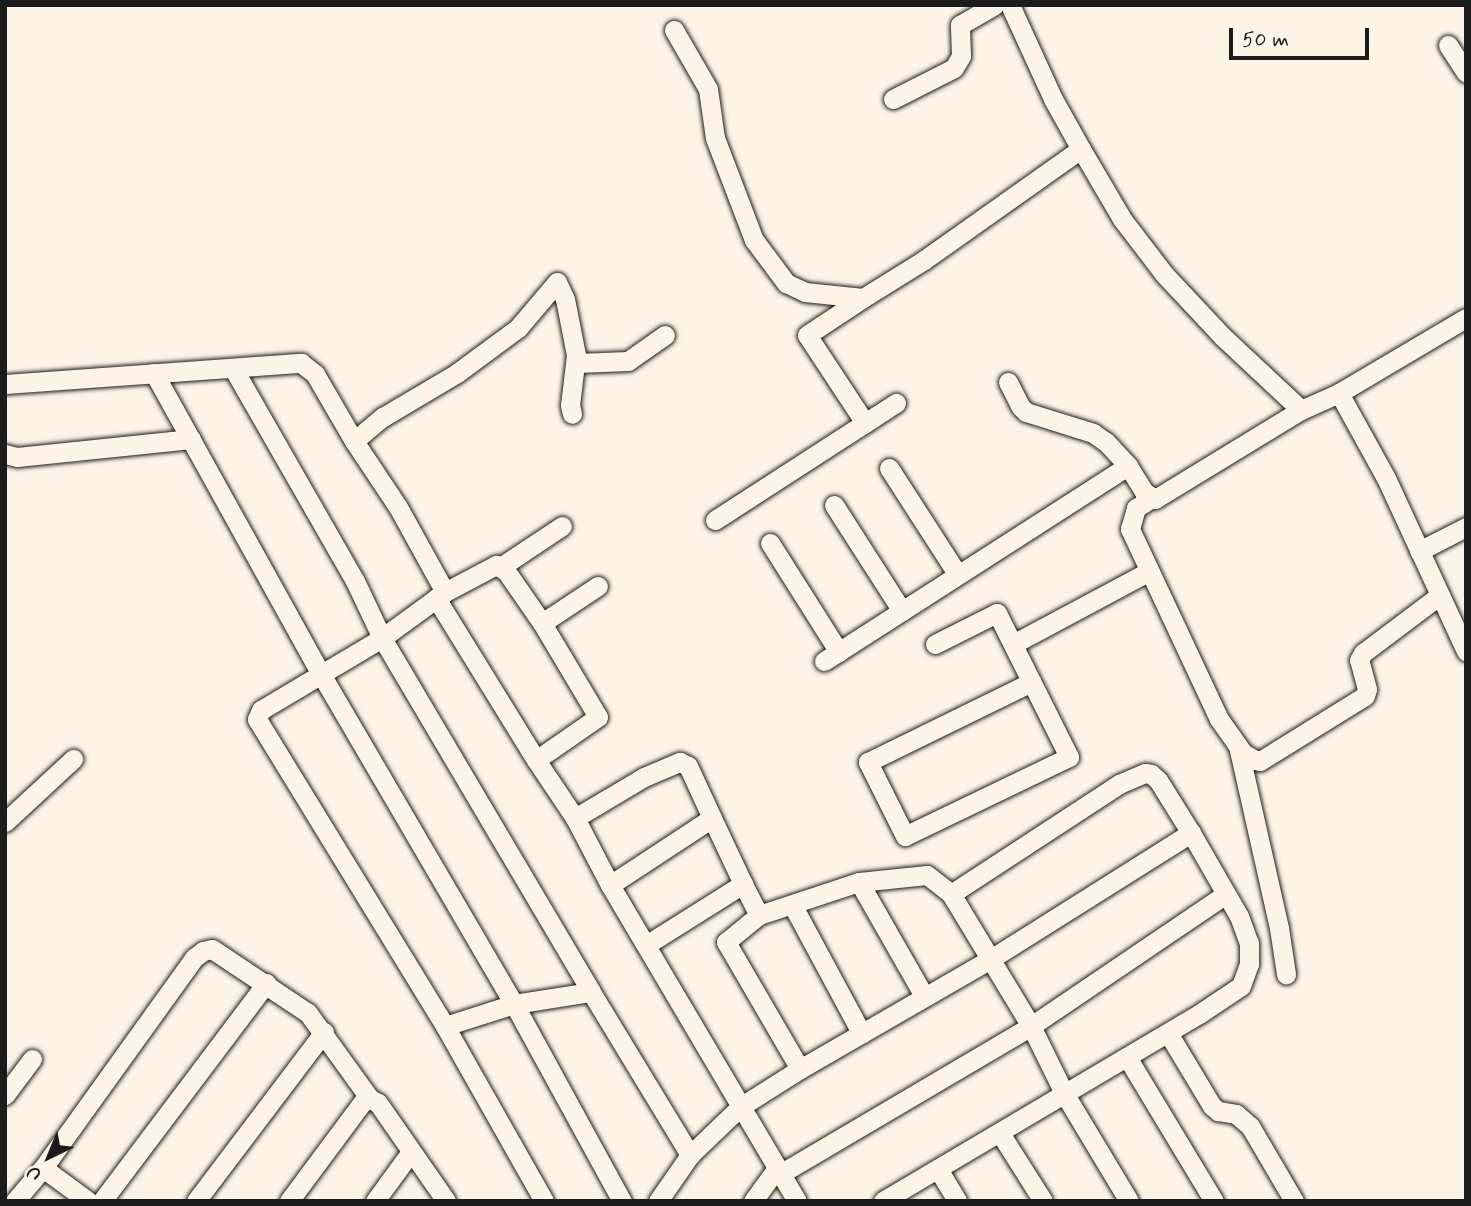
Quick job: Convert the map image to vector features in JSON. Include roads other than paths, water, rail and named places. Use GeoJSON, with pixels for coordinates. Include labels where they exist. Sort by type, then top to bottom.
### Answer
{"type":"FeatureCollection","features":[{"type":"Feature","properties":{"kind":"street"},"geometry":{"type":"LineString","coordinates":[[893,99],[954,68],[961,56],[960,25],[993,5]]}},
{"type":"Feature","properties":{"kind":"street"},"geometry":{"type":"LineString","coordinates":[[1010,5],[1053,99],[1122,219],[1164,274],[1222,336],[1300,410]]}},
{"type":"Feature","properties":{"kind":"street"},"geometry":{"type":"LineString","coordinates":[[674,30],[708,89],[721,156],[760,250],[777,274],[796,289],[815,295],[842,294],[863,299]]}},
{"type":"Feature","properties":{"kind":"street"},"geometry":{"type":"LineString","coordinates":[[1448,45],[1466,73]]}},
{"type":"Feature","properties":{"kind":"street"},"geometry":{"type":"LineString","coordinates":[[865,423],[807,335],[924,261],[1081,149]]}},
{"type":"Feature","properties":{"kind":"street"},"geometry":{"type":"LineString","coordinates":[[354,442],[383,417],[457,373],[518,328],[557,282],[565,299],[577,363],[570,405],[572,414]]}},
{"type":"Feature","properties":{"kind":"street"},"geometry":{"type":"LineString","coordinates":[[1440,595],[1367,648],[1359,660],[1367,689],[1363,698],[1260,761],[1247,756],[1238,746],[1204,690],[1130,529],[1136,508],[1152,498],[1158,498],[1300,410],[1339,393],[1466,318]]}},
{"type":"Feature","properties":{"kind":"street"},"geometry":{"type":"LineString","coordinates":[[577,363],[628,361],[665,335]]}},
{"type":"Feature","properties":{"kind":"street"},"geometry":{"type":"LineString","coordinates":[[5,384],[296,362],[306,365],[315,374],[354,442],[398,507],[440,595],[536,760],[575,818],[610,885],[797,1201]]}},
{"type":"Feature","properties":{"kind":"street"},"geometry":{"type":"LineString","coordinates":[[233,368],[355,581],[382,638],[690,1155]]}},
{"type":"Feature","properties":{"kind":"street"},"geometry":{"type":"LineString","coordinates":[[153,373],[321,674],[514,1004],[622,1201]]}},
{"type":"Feature","properties":{"kind":"street"},"geometry":{"type":"LineString","coordinates":[[1008,382],[1024,410],[1093,433],[1106,442],[1128,466],[1144,492],[1152,498]]}},
{"type":"Feature","properties":{"kind":"street"},"geometry":{"type":"LineString","coordinates":[[1339,393],[1386,478],[1466,651]]}},
{"type":"Feature","properties":{"kind":"street"},"geometry":{"type":"LineString","coordinates":[[715,520],[896,403]]}},
{"type":"Feature","properties":{"kind":"street"},"geometry":{"type":"LineString","coordinates":[[5,454],[17,457],[191,439]]}},
{"type":"Feature","properties":{"kind":"street"},"geometry":{"type":"LineString","coordinates":[[770,543],[832,656],[1128,466]]}},
{"type":"Feature","properties":{"kind":"street"},"geometry":{"type":"LineString","coordinates":[[889,468],[958,575]]}},
{"type":"Feature","properties":{"kind":"street"},"geometry":{"type":"LineString","coordinates":[[834,505],[902,611]]}},
{"type":"Feature","properties":{"kind":"street"},"geometry":{"type":"LineString","coordinates":[[544,1201],[445,1026],[258,723],[261,710],[382,638],[440,595],[496,565],[502,566],[562,526]]}},
{"type":"Feature","properties":{"kind":"street"},"geometry":{"type":"LineString","coordinates":[[1419,551],[1466,527]]}},
{"type":"Feature","properties":{"kind":"street"},"geometry":{"type":"LineString","coordinates":[[502,566],[542,623],[598,716],[595,722],[536,760]]}},
{"type":"Feature","properties":{"kind":"street"},"geometry":{"type":"LineString","coordinates":[[1013,644],[1148,572]]}},
{"type":"Feature","properties":{"kind":"street"},"geometry":{"type":"LineString","coordinates":[[542,623],[598,586]]}},
{"type":"Feature","properties":{"kind":"street"},"geometry":{"type":"LineString","coordinates":[[935,644],[998,613],[1069,757],[905,836],[868,762],[1031,682]]}},
{"type":"Feature","properties":{"kind":"street"},"geometry":{"type":"LineString","coordinates":[[1238,746],[1279,928],[1286,974]]}},
{"type":"Feature","properties":{"kind":"street"},"geometry":{"type":"LineString","coordinates":[[5,822],[73,760]]}},
{"type":"Feature","properties":{"kind":"street"},"geometry":{"type":"LineString","coordinates":[[575,818],[645,778],[680,762],[688,766],[759,915]]}},
{"type":"Feature","properties":{"kind":"street"},"geometry":{"type":"LineString","coordinates":[[883,1201],[1239,989],[1249,964],[1249,943],[1226,894],[1191,833],[1152,774],[1145,773],[1119,784],[951,894]]}},
{"type":"Feature","properties":{"kind":"street"},"geometry":{"type":"LineString","coordinates":[[610,885],[712,818]]}},
{"type":"Feature","properties":{"kind":"street"},"geometry":{"type":"LineString","coordinates":[[658,1201],[690,1155],[740,1107],[800,1069],[989,960],[1191,833]]}},
{"type":"Feature","properties":{"kind":"street"},"geometry":{"type":"LineString","coordinates":[[800,1069],[727,947],[729,937],[759,915],[793,906],[859,882],[925,874],[951,894],[1031,1026],[1064,1093],[1129,1201]]}},
{"type":"Feature","properties":{"kind":"street"},"geometry":{"type":"LineString","coordinates":[[859,882],[925,996]]}},
{"type":"Feature","properties":{"kind":"street"},"geometry":{"type":"LineString","coordinates":[[646,944],[743,884]]}},
{"type":"Feature","properties":{"kind":"street"},"geometry":{"type":"LineString","coordinates":[[752,1201],[778,1171],[1031,1026],[1226,894]]}},
{"type":"Feature","properties":{"kind":"street"},"geometry":{"type":"LineString","coordinates":[[793,906],[862,1034]]}},
{"type":"Feature","properties":{"kind":"street"},"geometry":{"type":"LineString","coordinates":[[15,1201],[43,1168],[194,958],[203,951],[212,949],[308,1013],[370,1099],[378,1103],[410,1153],[446,1201]]}},
{"type":"Feature","properties":{"kind":"street"},"geometry":{"type":"LineString","coordinates":[[102,1201],[266,983]]}},
{"type":"Feature","properties":{"kind":"street"},"geometry":{"type":"LineString","coordinates":[[445,1026],[514,1004],[591,992]]}},
{"type":"Feature","properties":{"kind":"street"},"geometry":{"type":"LineString","coordinates":[[196,1201],[324,1032]]}},
{"type":"Feature","properties":{"kind":"street"},"geometry":{"type":"LineString","coordinates":[[1168,1032],[1212,1106],[1218,1111],[1236,1114],[1250,1126],[1294,1201]]}},
{"type":"Feature","properties":{"kind":"street"},"geometry":{"type":"LineString","coordinates":[[1127,1056],[1213,1201]]}},
{"type":"Feature","properties":{"kind":"street"},"geometry":{"type":"LineString","coordinates":[[5,1095],[32,1059]]}},
{"type":"Feature","properties":{"kind":"street"},"geometry":{"type":"LineString","coordinates":[[289,1201],[363,1100],[370,1099]]}},
{"type":"Feature","properties":{"kind":"street"},"geometry":{"type":"LineString","coordinates":[[1000,1133],[1043,1201]]}},
{"type":"Feature","properties":{"kind":"street"},"geometry":{"type":"LineString","coordinates":[[375,1201],[410,1153]]}},
{"type":"Feature","properties":{"kind":"street"},"geometry":{"type":"LineString","coordinates":[[43,1168],[88,1201]]}},
{"type":"Feature","properties":{"kind":"street"},"geometry":{"type":"LineString","coordinates":[[938,1169],[957,1201]]}}]}
